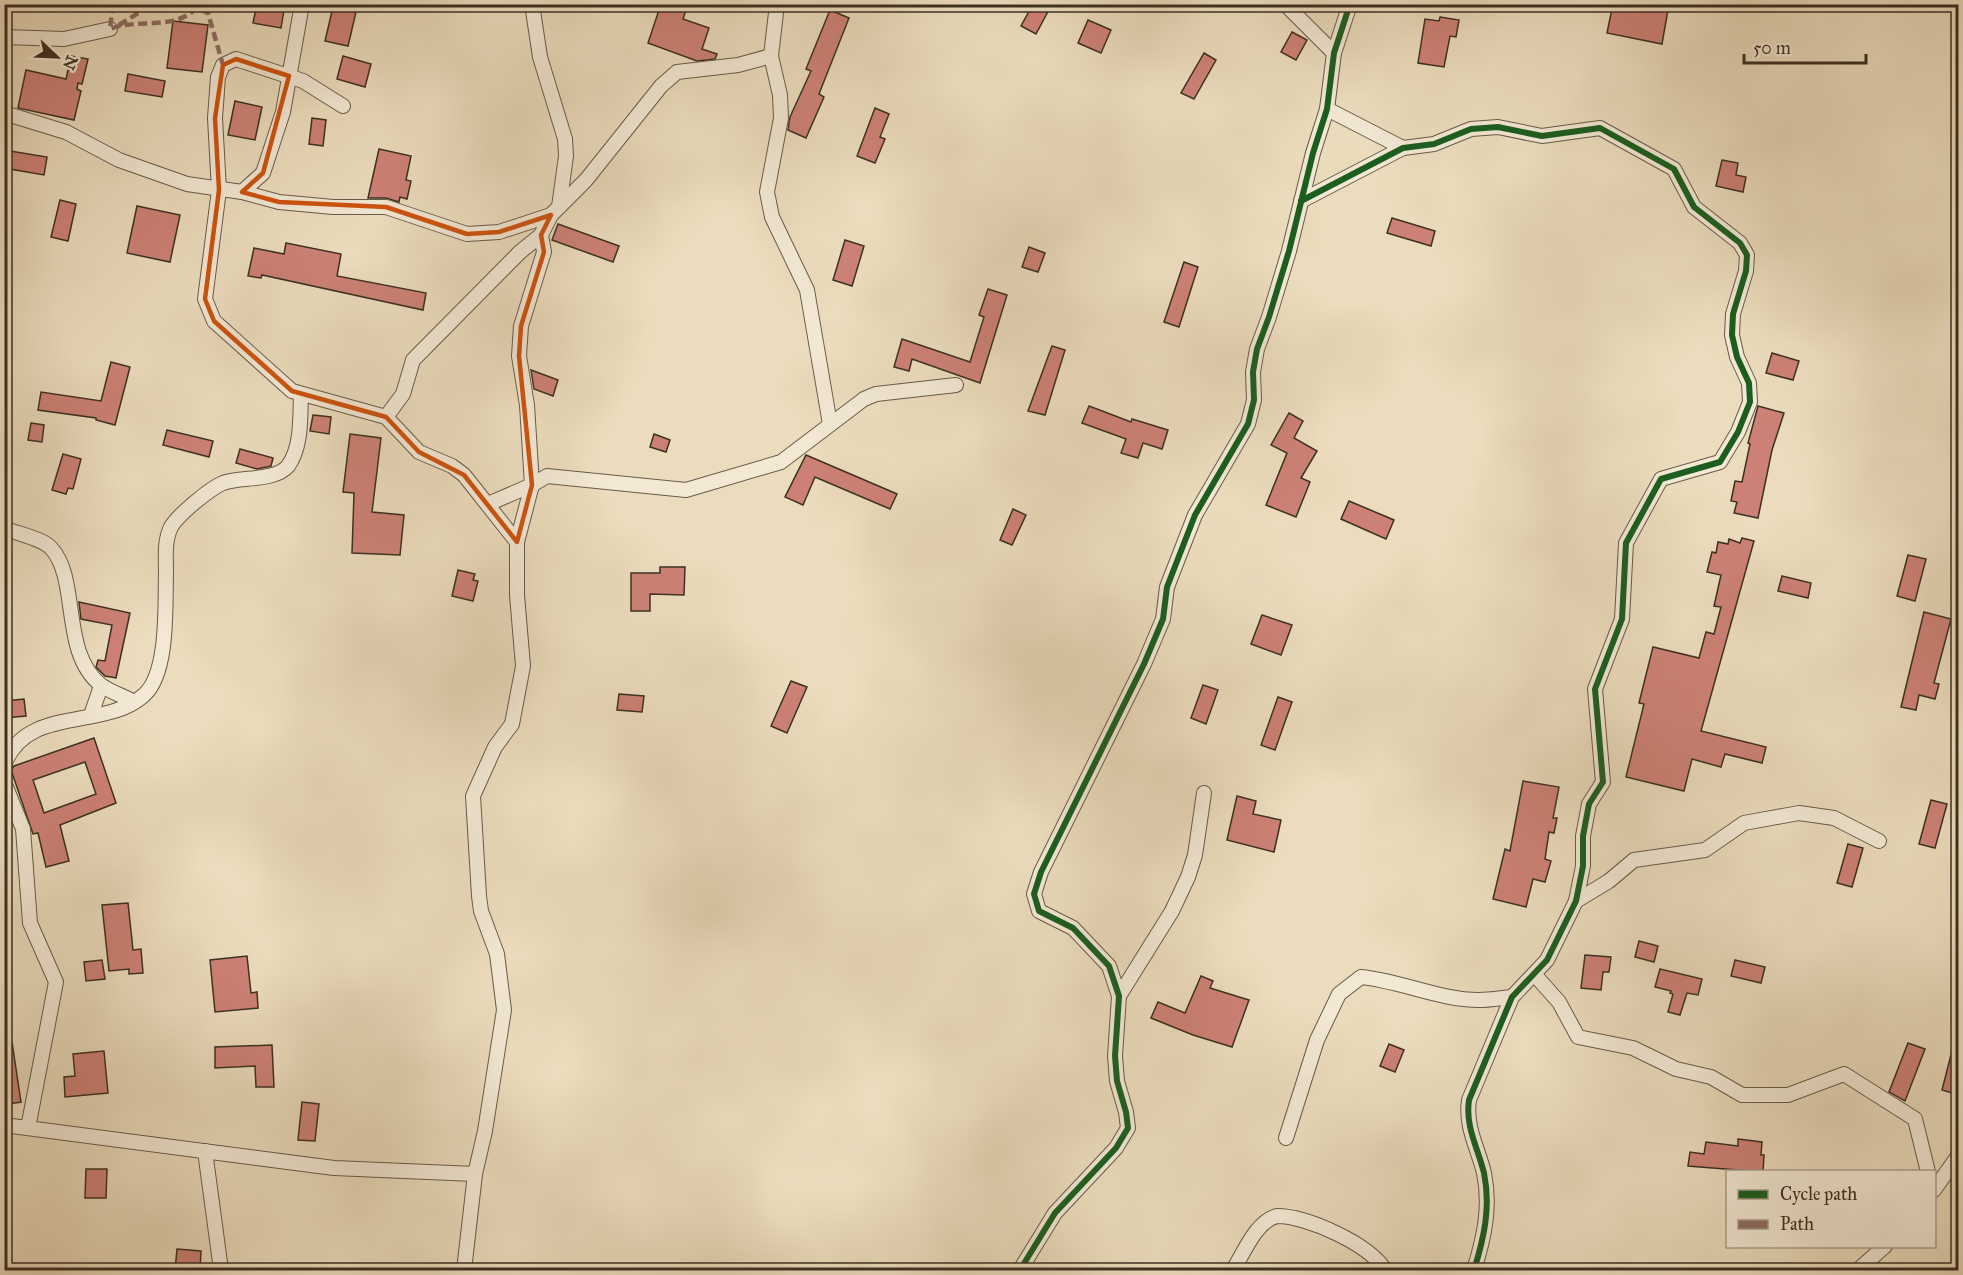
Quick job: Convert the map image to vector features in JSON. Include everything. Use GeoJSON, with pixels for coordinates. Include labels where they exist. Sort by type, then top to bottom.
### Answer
{"type":"FeatureCollection","features":[{"type":"Feature","properties":{"kind":"street"},"geometry":{"type":"LineString","coordinates":[[242,192],[263,173],[283,111],[302,4]]}},
{"type":"Feature","properties":{"kind":"street"},"geometry":{"type":"LineString","coordinates":[[532,4],[540,57],[565,139],[566,156],[555,211]]}},
{"type":"Feature","properties":{"kind":"street"},"geometry":{"type":"LineString","coordinates":[[777,4],[771,57],[780,94],[781,118],[767,192],[772,217],[807,290],[830,424]]}},
{"type":"Feature","properties":{"kind":"street"},"geometry":{"type":"LineString","coordinates":[[1285,4],[1334,53]]}},
{"type":"Feature","properties":{"kind":"street"},"geometry":{"type":"LineString","coordinates":[[1020,1270],[1055,1213],[1116,1148],[1128,1128],[1117,1081],[1115,1056],[1119,996],[1109,966],[1073,928],[1039,911],[1034,894],[1041,872],[1148,655],[1163,619],[1167,587],[1195,515],[1248,424],[1254,400],[1253,372],[1257,349],[1269,317],[1327,109],[1334,53],[1350,4]]}},
{"type":"Feature","properties":{"kind":"street"},"geometry":{"type":"LineString","coordinates":[[4,38],[64,39],[110,29]]}},
{"type":"Feature","properties":{"kind":"street"},"geometry":{"type":"LineString","coordinates":[[386,417],[403,394],[413,360],[520,252],[541,235],[555,211],[586,180],[656,93],[677,72],[738,65],[771,57]]}},
{"type":"Feature","properties":{"kind":"street"},"geometry":{"type":"LineString","coordinates":[[343,106],[303,81],[289,76],[236,59],[223,65],[218,77],[215,118],[219,190],[205,299],[210,312],[214,321],[237,343],[273,371],[281,382],[301,395],[346,404],[386,417],[419,452],[452,466],[464,475],[517,542]]}},
{"type":"Feature","properties":{"kind":"street"},"geometry":{"type":"LineString","coordinates":[[1327,109],[1403,148]]}},
{"type":"Feature","properties":{"kind":"street"},"geometry":{"type":"LineString","coordinates":[[4,113],[66,132],[139,167],[188,184],[242,192],[279,202],[333,207],[386,207],[467,234],[499,232],[555,211]]}},
{"type":"Feature","properties":{"kind":"street"},"geometry":{"type":"LineString","coordinates":[[1301,201],[1403,148],[1434,144],[1471,129],[1498,127],[1542,136],[1600,128],[1674,169],[1694,207],[1740,243],[1747,255],[1746,271],[1733,314],[1732,335],[1737,357],[1749,384],[1750,402],[1738,432],[1720,462],[1661,479],[1626,543],[1622,619],[1595,689],[1603,782],[1589,804],[1583,836],[1583,866],[1576,901],[1547,960],[1512,997],[1469,1100],[1467,1118],[1484,1174],[1488,1206],[1484,1240],[1474,1270]]}},
{"type":"Feature","properties":{"kind":"street"},"geometry":{"type":"LineString","coordinates":[[464,1270],[475,1174],[485,1131],[504,1010],[497,954],[480,903],[474,796],[495,747],[512,724],[518,704],[522,666],[517,595],[517,542],[532,485],[527,405],[519,356],[521,326],[544,252],[541,235]]}},
{"type":"Feature","properties":{"kind":"street"},"geometry":{"type":"LineString","coordinates":[[488,504],[547,476],[686,490],[782,462],[864,399],[876,394],[956,385]]}},
{"type":"Feature","properties":{"kind":"street"},"geometry":{"type":"LineString","coordinates":[[4,765],[10,750],[29,733],[67,720],[114,710],[134,702],[152,687],[163,641],[167,544],[172,527],[202,497],[223,483],[272,474],[287,467],[294,455],[299,430],[301,395]]}},
{"type":"Feature","properties":{"kind":"street"},"geometry":{"type":"LineString","coordinates":[[4,528],[50,546],[61,562],[76,642],[91,674],[101,686],[134,702]]}},
{"type":"Feature","properties":{"kind":"street"},"geometry":{"type":"LineString","coordinates":[[91,715],[101,686]]}},
{"type":"Feature","properties":{"kind":"street"},"geometry":{"type":"LineString","coordinates":[[4,782],[23,829],[30,923],[56,982],[28,1128]]}},
{"type":"Feature","properties":{"kind":"street"},"geometry":{"type":"LineString","coordinates":[[1119,996],[1172,910],[1188,877],[1195,855],[1204,793]]}},
{"type":"Feature","properties":{"kind":"street"},"geometry":{"type":"LineString","coordinates":[[1576,901],[1609,881],[1634,860],[1705,850],[1744,823],[1799,813],[1834,818],[1879,841]]}},
{"type":"Feature","properties":{"kind":"street"},"geometry":{"type":"LineString","coordinates":[[1534,974],[1559,1002],[1578,1037],[1634,1048],[1676,1069],[1711,1077],[1742,1095],[1788,1095],[1844,1074],[1915,1119],[1928,1170]]}},
{"type":"Feature","properties":{"kind":"street"},"geometry":{"type":"LineString","coordinates":[[1286,1138],[1317,1040],[1339,994],[1361,977],[1389,980],[1431,993],[1478,1000],[1512,997]]}},
{"type":"Feature","properties":{"kind":"street"},"geometry":{"type":"LineString","coordinates":[[4,1125],[334,1168],[475,1174]]}},
{"type":"Feature","properties":{"kind":"street"},"geometry":{"type":"LineString","coordinates":[[205,1150],[221,1270]]}},
{"type":"Feature","properties":{"kind":"street"},"geometry":{"type":"LineString","coordinates":[[1936,1189],[1959,1156]]}},
{"type":"Feature","properties":{"kind":"street"},"geometry":{"type":"LineString","coordinates":[[1233,1270],[1268,1218],[1284,1216],[1337,1233],[1364,1248],[1380,1262],[1385,1270]]}},
{"type":"Feature","properties":{"kind":"street"},"geometry":{"type":"LineString","coordinates":[[1858,1270],[1883,1248]]}},
{"type":"Feature","properties":{"kind":"highlighted area"},"geometry":{"type":"Polygon","coordinates":[[[236,59],[289,76],[263,173],[242,192],[279,202],[386,207],[467,234],[499,232],[551,215],[541,235],[544,252],[521,326],[519,356],[532,485],[517,542],[464,475],[419,452],[386,417],[292,391],[214,321],[205,299],[219,190],[215,118],[223,65],[236,59]]]}},
{"type":"Feature","properties":{"kind":"building"},"geometry":{"type":"Polygon","coordinates":[[[257,4],[285,4],[281,28],[253,23],[257,4]]]}},
{"type":"Feature","properties":{"kind":"building"},"geometry":{"type":"Polygon","coordinates":[[[661,4],[688,4],[683,19],[709,28],[702,49],[717,54],[715,59],[697,61],[648,43],[661,4]]]}},
{"type":"Feature","properties":{"kind":"building"},"geometry":{"type":"Polygon","coordinates":[[[1033,4],[1052,4],[1036,34],[1021,26],[1033,4]]]}},
{"type":"Feature","properties":{"kind":"building"},"geometry":{"type":"Polygon","coordinates":[[[1613,4],[1669,4],[1662,44],[1607,33],[1613,4]]]}},
{"type":"Feature","properties":{"kind":"building"},"geometry":{"type":"Polygon","coordinates":[[[333,7],[356,12],[348,46],[325,41],[333,7]]]}},
{"type":"Feature","properties":{"kind":"building"},"geometry":{"type":"Polygon","coordinates":[[[830,10],[849,18],[819,94],[824,97],[806,138],[788,130],[790,117],[811,71],[806,69],[830,10]]]}},
{"type":"Feature","properties":{"kind":"building"},"geometry":{"type":"Polygon","coordinates":[[[1440,17],[1459,20],[1456,37],[1450,36],[1444,67],[1418,63],[1425,19],[1439,21],[1440,17]]]}},
{"type":"Feature","properties":{"kind":"building"},"geometry":{"type":"Polygon","coordinates":[[[1088,20],[1111,30],[1101,53],[1078,43],[1088,20]]]}},
{"type":"Feature","properties":{"kind":"building"},"geometry":{"type":"Polygon","coordinates":[[[173,21],[208,25],[202,72],[167,68],[173,21]]]}},
{"type":"Feature","properties":{"kind":"building"},"geometry":{"type":"Polygon","coordinates":[[[1292,32],[1307,40],[1296,60],[1281,52],[1292,32]]]}},
{"type":"Feature","properties":{"kind":"building"},"geometry":{"type":"Polygon","coordinates":[[[1204,53],[1216,60],[1194,99],[1181,93],[1204,53]]]}},
{"type":"Feature","properties":{"kind":"building"},"geometry":{"type":"Polygon","coordinates":[[[71,56],[88,59],[82,84],[78,83],[77,89],[81,91],[74,120],[18,108],[26,70],[66,79],[71,56]]]}},
{"type":"Feature","properties":{"kind":"building"},"geometry":{"type":"Polygon","coordinates":[[[343,56],[371,64],[365,87],[337,79],[343,56]]]}},
{"type":"Feature","properties":{"kind":"building"},"geometry":{"type":"Polygon","coordinates":[[[128,74],[165,81],[162,97],[125,91],[128,74]]]}},
{"type":"Feature","properties":{"kind":"building"},"geometry":{"type":"Polygon","coordinates":[[[235,101],[262,107],[255,140],[228,135],[235,101]]]}},
{"type":"Feature","properties":{"kind":"building"},"geometry":{"type":"Polygon","coordinates":[[[875,108],[889,114],[880,137],[885,139],[875,163],[857,156],[875,108]]]}},
{"type":"Feature","properties":{"kind":"building"},"geometry":{"type":"Polygon","coordinates":[[[312,118],[326,120],[323,146],[309,144],[312,118]]]}},
{"type":"Feature","properties":{"kind":"building"},"geometry":{"type":"Polygon","coordinates":[[[379,149],[411,156],[406,180],[411,181],[407,199],[400,197],[399,202],[386,198],[368,198],[379,149]]]}},
{"type":"Feature","properties":{"kind":"building"},"geometry":{"type":"Polygon","coordinates":[[[4,150],[47,157],[44,175],[4,168],[4,150]]]}},
{"type":"Feature","properties":{"kind":"building"},"geometry":{"type":"Polygon","coordinates":[[[1722,160],[1738,163],[1736,175],[1746,177],[1743,192],[1716,186],[1722,160]]]}},
{"type":"Feature","properties":{"kind":"building"},"geometry":{"type":"Polygon","coordinates":[[[60,200],[76,204],[68,241],[51,237],[60,200]]]}},
{"type":"Feature","properties":{"kind":"building"},"geometry":{"type":"Polygon","coordinates":[[[137,206],[180,215],[170,262],[127,253],[137,206]]]}},
{"type":"Feature","properties":{"kind":"building"},"geometry":{"type":"Polygon","coordinates":[[[1392,218],[1435,231],[1431,246],[1387,233],[1392,218]]]}},
{"type":"Feature","properties":{"kind":"building"},"geometry":{"type":"Polygon","coordinates":[[[558,224],[619,246],[613,262],[552,240],[558,224]]]}},
{"type":"Feature","properties":{"kind":"building"},"geometry":{"type":"Polygon","coordinates":[[[845,240],[864,246],[852,286],[833,280],[845,240]]]}},
{"type":"Feature","properties":{"kind":"building"},"geometry":{"type":"Polygon","coordinates":[[[286,243],[341,254],[337,276],[426,293],[423,310],[262,275],[261,278],[248,276],[254,248],[284,254],[286,243]]]}},
{"type":"Feature","properties":{"kind":"building"},"geometry":{"type":"Polygon","coordinates":[[[1029,247],[1045,253],[1038,272],[1022,267],[1029,247]]]}},
{"type":"Feature","properties":{"kind":"building"},"geometry":{"type":"Polygon","coordinates":[[[1184,262],[1198,267],[1179,327],[1164,322],[1184,262]]]}},
{"type":"Feature","properties":{"kind":"building"},"geometry":{"type":"Polygon","coordinates":[[[988,289],[1007,295],[980,383],[912,359],[909,371],[894,367],[902,339],[970,362],[984,317],[979,315],[988,289]]]}},
{"type":"Feature","properties":{"kind":"building"},"geometry":{"type":"Polygon","coordinates":[[[1052,346],[1065,350],[1045,415],[1028,411],[1052,346]]]}},
{"type":"Feature","properties":{"kind":"building"},"geometry":{"type":"Polygon","coordinates":[[[1772,353],[1799,361],[1793,380],[1766,373],[1772,353]]]}},
{"type":"Feature","properties":{"kind":"building"},"geometry":{"type":"Polygon","coordinates":[[[111,362],[130,367],[115,425],[96,420],[96,418],[38,410],[41,392],[101,401],[111,362]]]}},
{"type":"Feature","properties":{"kind":"building"},"geometry":{"type":"Polygon","coordinates":[[[531,370],[558,380],[553,396],[534,389],[531,370]]]}},
{"type":"Feature","properties":{"kind":"building"},"geometry":{"type":"Polygon","coordinates":[[[1089,406],[1131,422],[1132,419],[1168,430],[1162,449],[1143,443],[1138,458],[1121,453],[1126,439],[1082,423],[1089,406]]]}},
{"type":"Feature","properties":{"kind":"building"},"geometry":{"type":"Polygon","coordinates":[[[1758,406],[1784,413],[1772,450],[1758,518],[1734,513],[1737,502],[1731,501],[1735,481],[1742,482],[1750,444],[1748,443],[1758,406]]]}},
{"type":"Feature","properties":{"kind":"building"},"geometry":{"type":"Polygon","coordinates":[[[1289,413],[1303,421],[1294,438],[1317,451],[1301,478],[1310,482],[1296,517],[1266,505],[1287,453],[1271,445],[1289,413]]]}},
{"type":"Feature","properties":{"kind":"building"},"geometry":{"type":"Polygon","coordinates":[[[313,415],[331,417],[329,434],[310,431],[313,415]]]}},
{"type":"Feature","properties":{"kind":"building"},"geometry":{"type":"Polygon","coordinates":[[[31,423],[44,425],[42,442],[28,440],[31,423]]]}},
{"type":"Feature","properties":{"kind":"building"},"geometry":{"type":"Polygon","coordinates":[[[167,430],[213,441],[209,457],[163,445],[167,430]]]}},
{"type":"Feature","properties":{"kind":"building"},"geometry":{"type":"Polygon","coordinates":[[[350,434],[381,438],[372,512],[404,515],[400,555],[352,553],[354,493],[343,492],[350,434]]]}},
{"type":"Feature","properties":{"kind":"building"},"geometry":{"type":"Polygon","coordinates":[[[654,434],[670,440],[666,452],[650,447],[654,434]]]}},
{"type":"Feature","properties":{"kind":"building"},"geometry":{"type":"Polygon","coordinates":[[[240,449],[273,458],[271,466],[257,469],[236,463],[240,449]]]}},
{"type":"Feature","properties":{"kind":"building"},"geometry":{"type":"Polygon","coordinates":[[[63,454],[81,459],[73,489],[68,488],[66,494],[52,490],[63,454]]]}},
{"type":"Feature","properties":{"kind":"building"},"geometry":{"type":"Polygon","coordinates":[[[806,455],[897,494],[890,509],[815,477],[803,505],[785,497],[806,455]]]}},
{"type":"Feature","properties":{"kind":"building"},"geometry":{"type":"Polygon","coordinates":[[[1349,501],[1394,520],[1386,539],[1341,519],[1349,501]]]}},
{"type":"Feature","properties":{"kind":"building"},"geometry":{"type":"Polygon","coordinates":[[[1013,509],[1026,515],[1012,545],[1000,540],[1013,509]]]}},
{"type":"Feature","properties":{"kind":"building"},"geometry":{"type":"Polygon","coordinates":[[[1742,538],[1754,541],[1701,731],[1766,747],[1762,763],[1725,754],[1721,767],[1692,759],[1684,791],[1626,777],[1644,704],[1639,703],[1653,647],[1699,658],[1706,632],[1714,634],[1721,607],[1714,606],[1721,575],[1707,572],[1712,552],[1716,553],[1718,542],[1728,544],[1729,539],[1740,543],[1742,538]]]}},
{"type":"Feature","properties":{"kind":"building"},"geometry":{"type":"Polygon","coordinates":[[[1908,555],[1926,559],[1915,601],[1897,596],[1908,555]]]}},
{"type":"Feature","properties":{"kind":"building"},"geometry":{"type":"Polygon","coordinates":[[[660,567],[685,567],[684,595],[650,594],[650,611],[631,611],[631,573],[660,573],[660,567]]]}},
{"type":"Feature","properties":{"kind":"building"},"geometry":{"type":"Polygon","coordinates":[[[458,570],[475,574],[473,580],[478,581],[473,601],[452,596],[458,570]]]}},
{"type":"Feature","properties":{"kind":"building"},"geometry":{"type":"Polygon","coordinates":[[[1782,576],[1811,583],[1808,598],[1778,591],[1782,576]]]}},
{"type":"Feature","properties":{"kind":"building"},"geometry":{"type":"Polygon","coordinates":[[[79,602],[130,613],[116,678],[105,676],[96,667],[98,660],[105,661],[112,625],[81,619],[79,602]]]}},
{"type":"Feature","properties":{"kind":"building"},"geometry":{"type":"Polygon","coordinates":[[[1924,612],[1951,619],[1934,683],[1939,684],[1935,699],[1919,695],[1916,710],[1901,707],[1924,612]]]}},
{"type":"Feature","properties":{"kind":"building"},"geometry":{"type":"Polygon","coordinates":[[[1262,615],[1292,625],[1281,655],[1251,644],[1262,615]]]}},
{"type":"Feature","properties":{"kind":"building"},"geometry":{"type":"Polygon","coordinates":[[[791,681],[807,687],[787,733],[771,726],[791,681]]]}},
{"type":"Feature","properties":{"kind":"building"},"geometry":{"type":"Polygon","coordinates":[[[1203,685],[1218,690],[1206,724],[1191,718],[1203,685]]]}},
{"type":"Feature","properties":{"kind":"building"},"geometry":{"type":"Polygon","coordinates":[[[619,694],[644,696],[642,712],[617,710],[619,694]]]}},
{"type":"Feature","properties":{"kind":"building"},"geometry":{"type":"Polygon","coordinates":[[[1278,697],[1292,702],[1275,750],[1261,745],[1278,697]]]}},
{"type":"Feature","properties":{"kind":"building"},"geometry":{"type":"Polygon","coordinates":[[[24,699],[26,716],[4,718],[4,701],[24,699]]]}},
{"type":"Feature","properties":{"kind":"building"},"geometry":{"type":"Polygon","coordinates":[[[94,738],[116,803],[60,825],[69,861],[46,867],[38,833],[33,834],[11,770],[14,766],[94,738]],[[85,762],[33,780],[44,813],[96,794],[85,762]]]}},
{"type":"Feature","properties":{"kind":"building"},"geometry":{"type":"Polygon","coordinates":[[[1523,781],[1559,787],[1553,818],[1557,818],[1554,833],[1549,832],[1545,859],[1551,861],[1545,882],[1533,879],[1526,907],[1493,899],[1505,849],[1510,851],[1523,781]]]}},
{"type":"Feature","properties":{"kind":"building"},"geometry":{"type":"Polygon","coordinates":[[[1237,796],[1256,801],[1253,814],[1281,820],[1274,852],[1227,840],[1237,796]]]}},
{"type":"Feature","properties":{"kind":"building"},"geometry":{"type":"Polygon","coordinates":[[[1931,800],[1947,804],[1935,848],[1919,844],[1931,800]]]}},
{"type":"Feature","properties":{"kind":"building"},"geometry":{"type":"Polygon","coordinates":[[[1848,844],[1863,848],[1852,887],[1837,883],[1848,844]]]}},
{"type":"Feature","properties":{"kind":"building"},"geometry":{"type":"Polygon","coordinates":[[[128,903],[133,950],[141,949],[143,973],[129,974],[129,969],[109,971],[102,905],[128,903]]]}},
{"type":"Feature","properties":{"kind":"building"},"geometry":{"type":"Polygon","coordinates":[[[1639,941],[1658,946],[1654,962],[1635,957],[1639,941]]]}},
{"type":"Feature","properties":{"kind":"building"},"geometry":{"type":"Polygon","coordinates":[[[1585,955],[1611,957],[1609,972],[1603,972],[1601,990],[1581,988],[1585,955]]]}},
{"type":"Feature","properties":{"kind":"building"},"geometry":{"type":"Polygon","coordinates":[[[247,956],[251,993],[257,992],[258,1008],[215,1012],[210,960],[247,956]]]}},
{"type":"Feature","properties":{"kind":"building"},"geometry":{"type":"Polygon","coordinates":[[[102,960],[105,979],[86,981],[84,962],[102,960]]]}},
{"type":"Feature","properties":{"kind":"building"},"geometry":{"type":"Polygon","coordinates":[[[1735,960],[1765,967],[1761,983],[1731,976],[1735,960]]]}},
{"type":"Feature","properties":{"kind":"building"},"geometry":{"type":"Polygon","coordinates":[[[1660,969],[1702,979],[1698,995],[1687,993],[1680,1015],[1668,1012],[1673,994],[1670,993],[1671,991],[1655,987],[1660,969]]]}},
{"type":"Feature","properties":{"kind":"building"},"geometry":{"type":"Polygon","coordinates":[[[1201,976],[1213,981],[1210,988],[1249,1000],[1232,1047],[1193,1035],[1151,1018],[1158,1002],[1185,1013],[1201,976]]]}},
{"type":"Feature","properties":{"kind":"building"},"geometry":{"type":"Polygon","coordinates":[[[12,1042],[21,1102],[8,1104],[4,1096],[4,1043],[12,1042]]]}},
{"type":"Feature","properties":{"kind":"building"},"geometry":{"type":"Polygon","coordinates":[[[1908,1043],[1925,1049],[1905,1101],[1889,1092],[1908,1043]]]}},
{"type":"Feature","properties":{"kind":"building"},"geometry":{"type":"Polygon","coordinates":[[[1954,1043],[1959,1043],[1959,1095],[1942,1090],[1954,1043]]]}},
{"type":"Feature","properties":{"kind":"building"},"geometry":{"type":"Polygon","coordinates":[[[1389,1044],[1404,1050],[1395,1072],[1380,1066],[1389,1044]]]}},
{"type":"Feature","properties":{"kind":"building"},"geometry":{"type":"Polygon","coordinates":[[[272,1045],[274,1087],[256,1087],[255,1066],[215,1068],[215,1047],[272,1045]]]}},
{"type":"Feature","properties":{"kind":"building"},"geometry":{"type":"Polygon","coordinates":[[[104,1051],[108,1093],[65,1097],[64,1077],[75,1076],[73,1054],[104,1051]]]}},
{"type":"Feature","properties":{"kind":"building"},"geometry":{"type":"Polygon","coordinates":[[[302,1102],[319,1104],[315,1141],[298,1140],[302,1102]]]}},
{"type":"Feature","properties":{"kind":"building"},"geometry":{"type":"Polygon","coordinates":[[[1738,1139],[1762,1142],[1763,1170],[1688,1166],[1690,1152],[1704,1154],[1706,1142],[1738,1146],[1738,1139]]]}},
{"type":"Feature","properties":{"kind":"building"},"geometry":{"type":"Polygon","coordinates":[[[86,1169],[107,1169],[106,1198],[85,1198],[86,1169]]]}},
{"type":"Feature","properties":{"kind":"building"},"geometry":{"type":"Polygon","coordinates":[[[177,1249],[201,1251],[200,1270],[175,1270],[177,1249]]]}},
{"type":"Feature","properties":{"kind":"marked path"},"geometry":{"type":"LineString","coordinates":[[113,4],[110,29],[131,24],[166,22],[187,15],[196,8],[208,13],[223,65]]}},
{"type":"Feature","properties":{"kind":"marked path"},"geometry":{"type":"LineString","coordinates":[[119,25],[153,4]]}},
{"type":"Feature","properties":{"kind":"cycle path"},"geometry":{"type":"LineString","coordinates":[[1020,1270],[1055,1213],[1116,1148],[1128,1128],[1117,1081],[1115,1056],[1119,996],[1109,966],[1073,928],[1039,911],[1034,894],[1041,872],[1144,664],[1163,619],[1167,587],[1195,515],[1248,424],[1254,400],[1253,372],[1257,349],[1289,251],[1313,153],[1327,109],[1334,53],[1350,4]]}},
{"type":"Feature","properties":{"kind":"cycle path"},"geometry":{"type":"LineString","coordinates":[[1301,201],[1403,148],[1434,144],[1471,129],[1498,127],[1542,136],[1600,128],[1674,169],[1694,207],[1740,243],[1747,255],[1746,271],[1733,314],[1732,335],[1737,357],[1749,383],[1750,402],[1738,432],[1720,462],[1661,479],[1626,543],[1622,619],[1595,689],[1603,782],[1589,804],[1583,836],[1583,866],[1576,901],[1547,960],[1512,997],[1469,1100],[1470,1128],[1484,1173],[1487,1198],[1481,1246],[1474,1270]]}}]}
